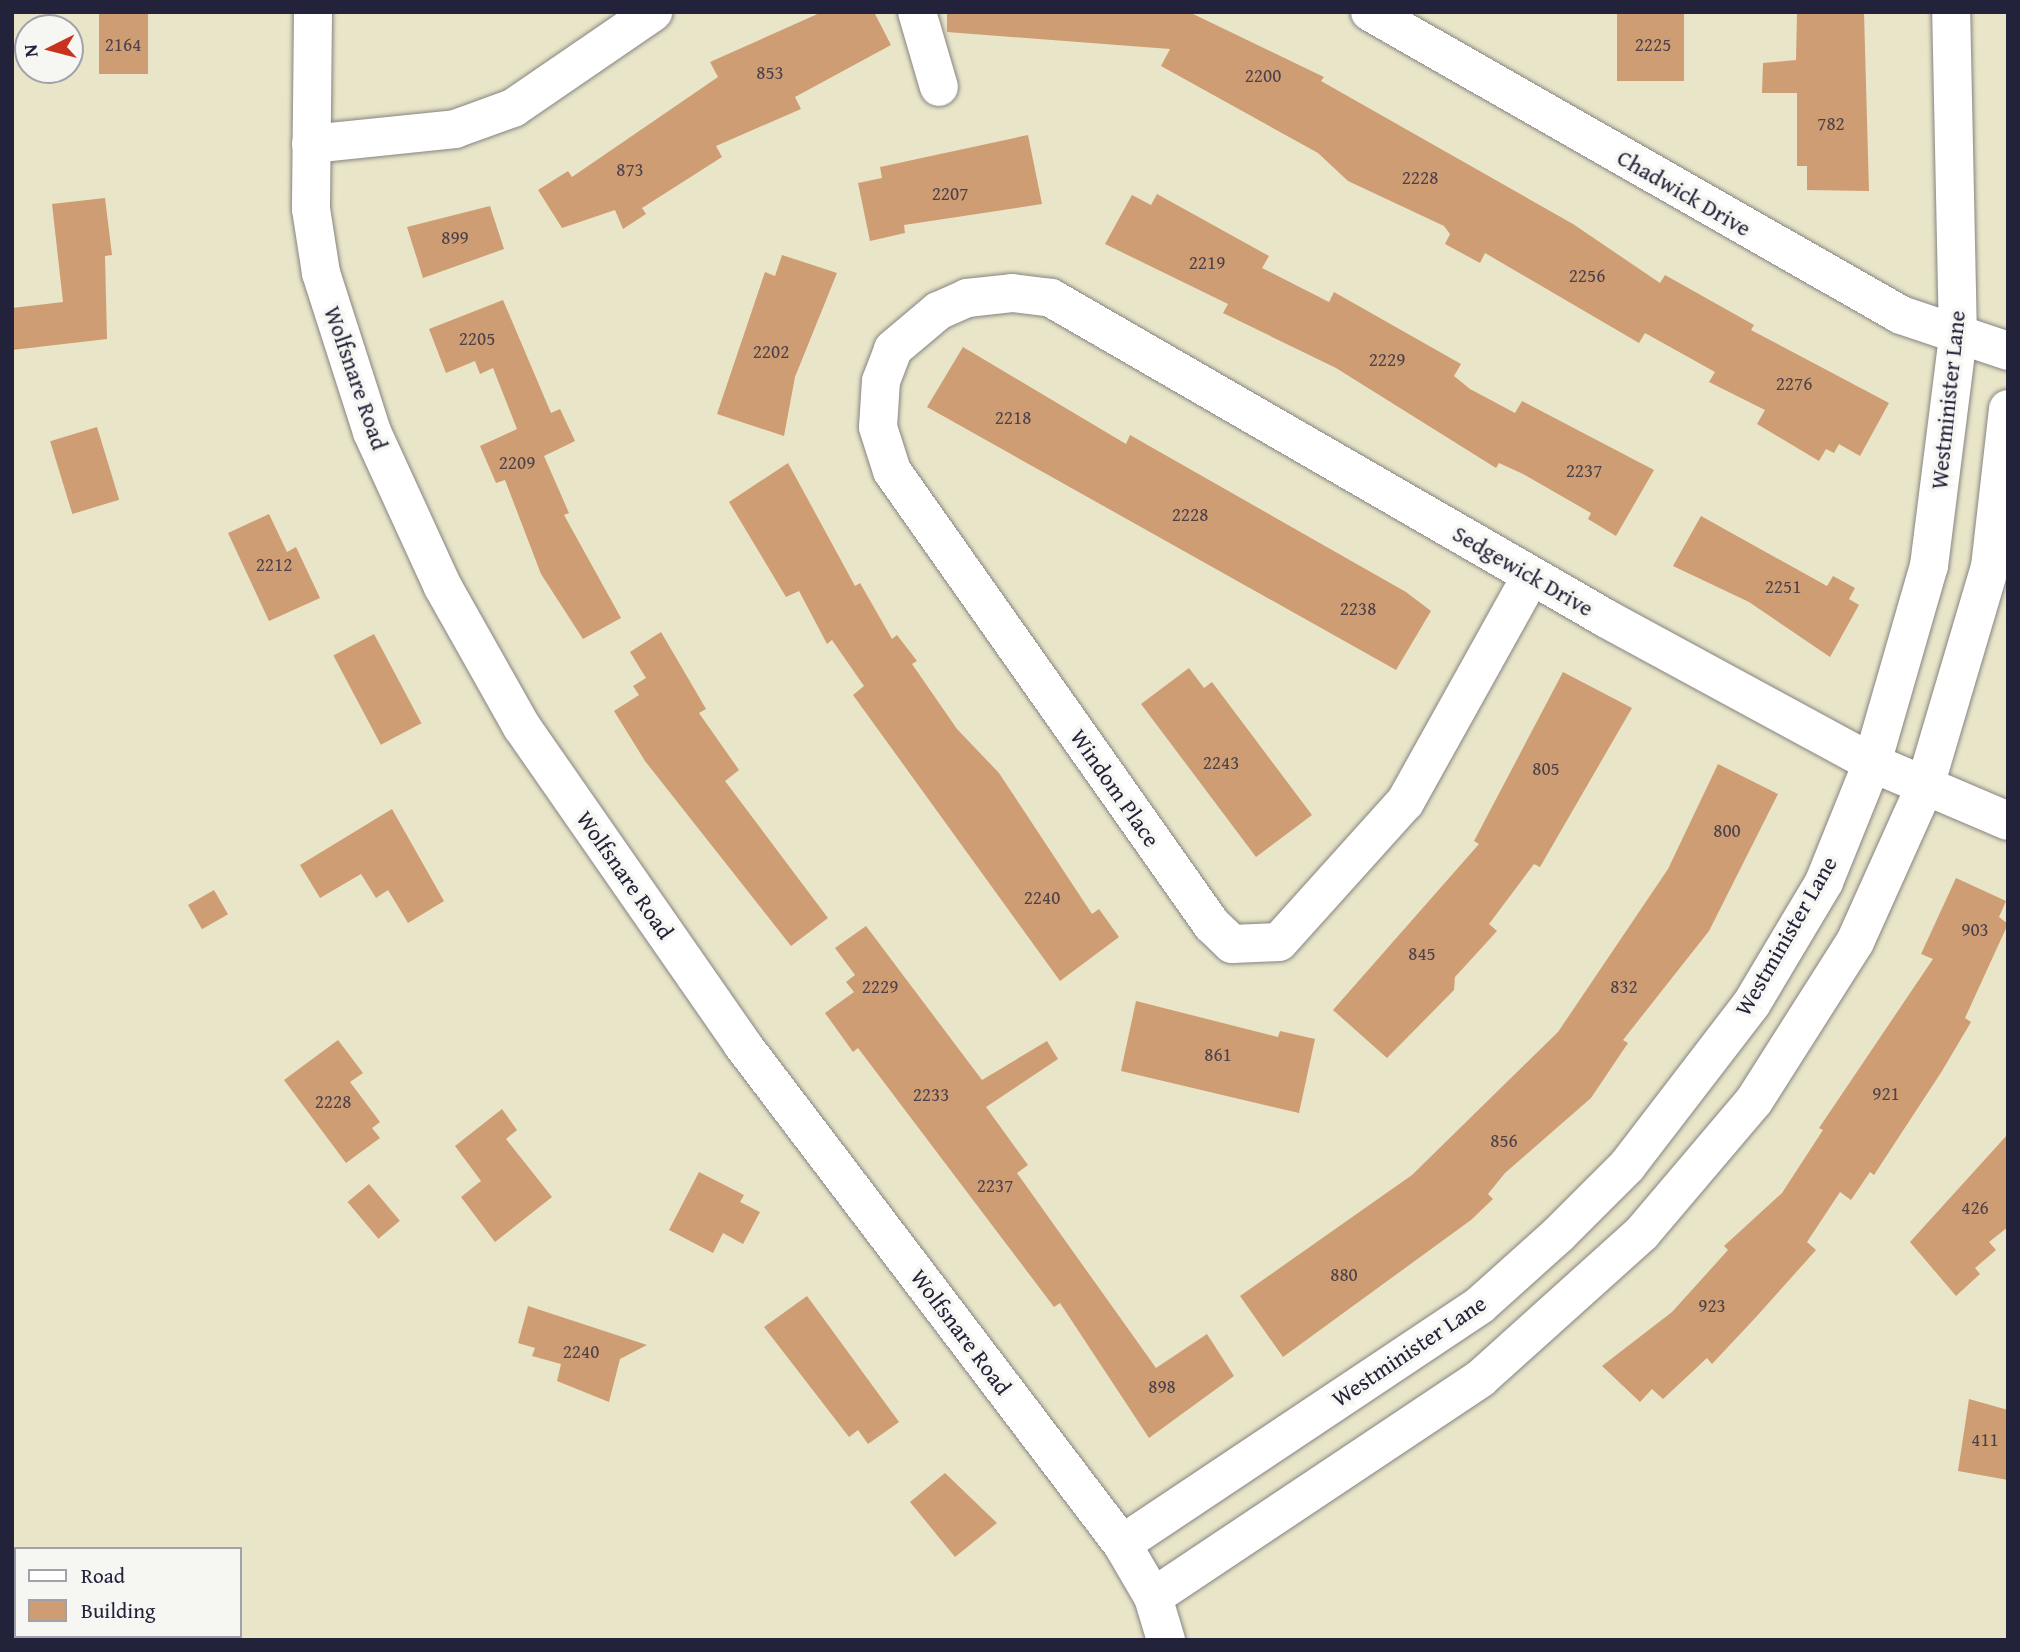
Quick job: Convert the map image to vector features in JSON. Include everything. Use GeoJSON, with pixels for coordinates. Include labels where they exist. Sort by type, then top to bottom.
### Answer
{"type":"FeatureCollection","features":[{"type":"Feature","properties":{"kind":"street","name":"Wolfsnare Road"},"geometry":{"type":"LineString","coordinates":[[313,12],[311,144],[321,272],[372,432],[443,587],[522,727],[742,1044],[1122,1544],[1153,1597],[1166,1640]]}},
{"type":"Feature","properties":{"kind":"street"},"geometry":{"type":"LineString","coordinates":[[311,144],[455,129],[513,108],[653,12]]}},
{"type":"Feature","properties":{"kind":"street"},"geometry":{"type":"LineString","coordinates":[[917,12],[939,87]]}},
{"type":"Feature","properties":{"kind":"street","name":"Chadwick Drive"},"geometry":{"type":"LineString","coordinates":[[1370,12],[1738,225],[1901,315],[1958,338],[2008,351]]}},
{"type":"Feature","properties":{"kind":"street","name":"Westminister Lane"},"geometry":{"type":"LineString","coordinates":[[1122,1544],[1480,1305],[1627,1166],[1752,1003],[1824,882],[1872,763],[1929,566],[1958,338],[1951,12]]}},
{"type":"Feature","properties":{"kind":"street","name":"Windom Place"},"geometry":{"type":"LineString","coordinates":[[1051,298],[1012,293],[967,298],[909,331],[893,349],[881,382],[878,427],[891,471],[1212,925],[1232,944],[1279,942],[1405,802],[1531,576]]}},
{"type":"Feature","properties":{"kind":"street","name":"Sedgewick Drive"},"geometry":{"type":"LineString","coordinates":[[1051,298],[1531,576],[1872,763],[2008,821]]}},
{"type":"Feature","properties":{"kind":"street"},"geometry":{"type":"LineString","coordinates":[[1153,1597],[1482,1378],[1642,1233],[1755,1101],[1855,942],[1925,786],[1990,567],[2008,409]]}},
{"type":"Feature","properties":{"kind":"building"},"geometry":{"type":"Polygon","coordinates":[[[99,12],[148,12],[148,74],[99,74],[99,12]]]}},
{"type":"Feature","properties":{"kind":"building"},"geometry":{"type":"Polygon","coordinates":[[[822,12],[874,12],[891,45],[795,97],[801,109],[716,146],[722,157],[642,208],[646,214],[623,229],[615,210],[562,228],[538,190],[568,171],[572,177],[718,77],[710,62],[822,12]]]}},
{"type":"Feature","properties":{"kind":"building"},"geometry":{"type":"Polygon","coordinates":[[[947,12],[1189,12],[1324,77],[1321,81],[1573,224],[1660,283],[1665,275],[1754,325],[1751,330],[1889,403],[1860,456],[1839,444],[1834,453],[1826,449],[1819,461],[1757,424],[1765,410],[1709,382],[1715,372],[1645,333],[1639,343],[1485,253],[1480,263],[1445,244],[1450,234],[1444,226],[1348,181],[1318,153],[1161,66],[1170,49],[947,32],[947,12]]]}},
{"type":"Feature","properties":{"kind":"building"},"geometry":{"type":"Polygon","coordinates":[[[1617,12],[1684,12],[1684,81],[1617,81],[1617,12]]]}},
{"type":"Feature","properties":{"kind":"building"},"geometry":{"type":"Polygon","coordinates":[[[1797,12],[1864,12],[1869,191],[1807,190],[1807,166],[1797,166],[1797,93],[1762,93],[1763,63],[1796,60],[1797,12]]]}},
{"type":"Feature","properties":{"kind":"building"},"geometry":{"type":"Polygon","coordinates":[[[1028,135],[1042,204],[904,225],[905,233],[870,241],[858,183],[882,178],[880,167],[1028,135]]]}},
{"type":"Feature","properties":{"kind":"building"},"geometry":{"type":"Polygon","coordinates":[[[1157,194],[1269,256],[1262,268],[1329,302],[1334,292],[1461,364],[1454,376],[1470,389],[1515,413],[1522,401],[1654,470],[1616,536],[1588,519],[1591,513],[1523,474],[1499,463],[1496,468],[1336,368],[1223,313],[1228,304],[1105,244],[1132,195],[1151,205],[1157,194]]]}},
{"type":"Feature","properties":{"kind":"building"},"geometry":{"type":"Polygon","coordinates":[[[105,198],[112,255],[105,256],[107,339],[12,350],[12,308],[63,302],[52,204],[105,198]]]}},
{"type":"Feature","properties":{"kind":"building"},"geometry":{"type":"Polygon","coordinates":[[[490,206],[504,249],[423,278],[407,227],[490,206]]]}},
{"type":"Feature","properties":{"kind":"building"},"geometry":{"type":"Polygon","coordinates":[[[782,255],[837,273],[795,377],[784,436],[717,414],[765,272],[775,276],[782,255]]]}},
{"type":"Feature","properties":{"kind":"building"},"geometry":{"type":"Polygon","coordinates":[[[503,300],[551,413],[560,409],[575,441],[544,456],[569,513],[564,515],[621,618],[583,639],[541,574],[505,480],[496,483],[480,446],[517,429],[493,368],[480,374],[475,361],[446,373],[429,329],[503,300]]]}},
{"type":"Feature","properties":{"kind":"building"},"geometry":{"type":"Polygon","coordinates":[[[963,347],[1126,444],[1130,435],[1406,592],[1431,611],[1396,670],[927,407],[963,347]]]}},
{"type":"Feature","properties":{"kind":"building"},"geometry":{"type":"Polygon","coordinates":[[[97,427],[119,500],[72,514],[50,441],[97,427]]]}},
{"type":"Feature","properties":{"kind":"building"},"geometry":{"type":"Polygon","coordinates":[[[788,463],[855,586],[860,583],[892,639],[897,635],[917,661],[912,664],[957,729],[999,773],[1092,914],[1099,909],[1119,937],[1060,981],[853,695],[864,686],[832,640],[827,644],[799,591],[786,597],[729,502],[788,463]]]}},
{"type":"Feature","properties":{"kind":"building"},"geometry":{"type":"Polygon","coordinates":[[[269,514],[287,552],[296,547],[320,598],[269,621],[228,533],[269,514]]]}},
{"type":"Feature","properties":{"kind":"building"},"geometry":{"type":"Polygon","coordinates":[[[1701,516],[1827,586],[1833,576],[1855,588],[1849,599],[1859,605],[1830,657],[1749,602],[1673,566],[1701,516]]]}},
{"type":"Feature","properties":{"kind":"building"},"geometry":{"type":"Polygon","coordinates":[[[661,632],[706,709],[699,713],[739,770],[725,781],[828,918],[791,946],[645,761],[614,711],[639,695],[633,686],[646,678],[630,652],[661,632]]]}},
{"type":"Feature","properties":{"kind":"building"},"geometry":{"type":"Polygon","coordinates":[[[374,634],[421,723],[381,745],[333,656],[374,634]]]}},
{"type":"Feature","properties":{"kind":"building"},"geometry":{"type":"Polygon","coordinates":[[[1189,668],[1204,688],[1212,682],[1312,815],[1256,857],[1141,704],[1189,668]]]}},
{"type":"Feature","properties":{"kind":"building"},"geometry":{"type":"Polygon","coordinates":[[[1563,672],[1632,708],[1540,867],[1534,864],[1489,924],[1497,931],[1455,977],[1454,990],[1387,1058],[1333,1010],[1479,844],[1474,841],[1563,672]]]}},
{"type":"Feature","properties":{"kind":"building"},"geometry":{"type":"Polygon","coordinates":[[[1718,764],[1778,794],[1709,931],[1623,1040],[1628,1043],[1591,1098],[1505,1173],[1488,1194],[1493,1199],[1471,1220],[1283,1357],[1240,1296],[1412,1175],[1558,1032],[1668,869],[1718,764]]]}},
{"type":"Feature","properties":{"kind":"building"},"geometry":{"type":"Polygon","coordinates":[[[392,809],[444,901],[408,923],[388,890],[376,898],[361,874],[320,898],[300,865],[392,809]]]}},
{"type":"Feature","properties":{"kind":"building"},"geometry":{"type":"Polygon","coordinates":[[[1956,878],[2006,901],[1999,917],[2008,924],[1965,1018],[1971,1022],[1942,1071],[1874,1175],[1870,1172],[1851,1200],[1840,1192],[1807,1242],[1816,1250],[1757,1316],[1712,1364],[1707,1358],[1663,1399],[1652,1389],[1640,1402],[1602,1366],[1672,1312],[1728,1250],[1724,1246],[1782,1193],[1823,1130],[1819,1128],[1933,959],[1921,954],[1956,878]]]}},
{"type":"Feature","properties":{"kind":"building"},"geometry":{"type":"Polygon","coordinates":[[[214,890],[228,914],[202,929],[188,905],[214,890]]]}},
{"type":"Feature","properties":{"kind":"building"},"geometry":{"type":"Polygon","coordinates":[[[866,926],[982,1080],[1047,1041],[1058,1059],[986,1107],[1028,1165],[1017,1173],[1156,1368],[1207,1334],[1234,1376],[1149,1438],[1060,1303],[1054,1307],[858,1048],[853,1052],[825,1013],[854,992],[846,982],[855,975],[835,948],[866,926]]]}},
{"type":"Feature","properties":{"kind":"building"},"geometry":{"type":"Polygon","coordinates":[[[1136,1001],[1278,1037],[1280,1031],[1315,1039],[1299,1113],[1121,1071],[1136,1001]]]}},
{"type":"Feature","properties":{"kind":"building"},"geometry":{"type":"Polygon","coordinates":[[[338,1040],[363,1073],[350,1082],[380,1122],[372,1128],[380,1138],[346,1163],[284,1080],[338,1040]]]}},
{"type":"Feature","properties":{"kind":"building"},"geometry":{"type":"Polygon","coordinates":[[[502,1109],[517,1130],[506,1139],[552,1197],[495,1242],[461,1197],[481,1181],[455,1146],[502,1109]]]}},
{"type":"Feature","properties":{"kind":"building"},"geometry":{"type":"Polygon","coordinates":[[[2008,1134],[2008,1227],[1989,1242],[1996,1250],[1975,1268],[1980,1274],[1956,1296],[1910,1242],[2008,1134]]]}},
{"type":"Feature","properties":{"kind":"building"},"geometry":{"type":"Polygon","coordinates":[[[699,1172],[744,1195],[740,1202],[760,1212],[743,1244],[723,1233],[713,1253],[669,1230],[699,1172]]]}},
{"type":"Feature","properties":{"kind":"building"},"geometry":{"type":"Polygon","coordinates":[[[369,1184],[400,1221],[378,1239],[348,1202],[369,1184]]]}},
{"type":"Feature","properties":{"kind":"building"},"geometry":{"type":"Polygon","coordinates":[[[807,1296],[899,1422],[868,1444],[858,1430],[849,1437],[764,1327],[807,1296]]]}},
{"type":"Feature","properties":{"kind":"building"},"geometry":{"type":"Polygon","coordinates":[[[528,1306],[647,1345],[620,1359],[609,1402],[557,1381],[561,1364],[532,1356],[535,1348],[518,1343],[528,1306]]]}},
{"type":"Feature","properties":{"kind":"building"},"geometry":{"type":"Polygon","coordinates":[[[1969,1399],[2008,1410],[2008,1480],[1958,1471],[1969,1399]]]}},
{"type":"Feature","properties":{"kind":"building"},"geometry":{"type":"Polygon","coordinates":[[[945,1473],[997,1523],[955,1557],[910,1502],[945,1473]]]}}]}
